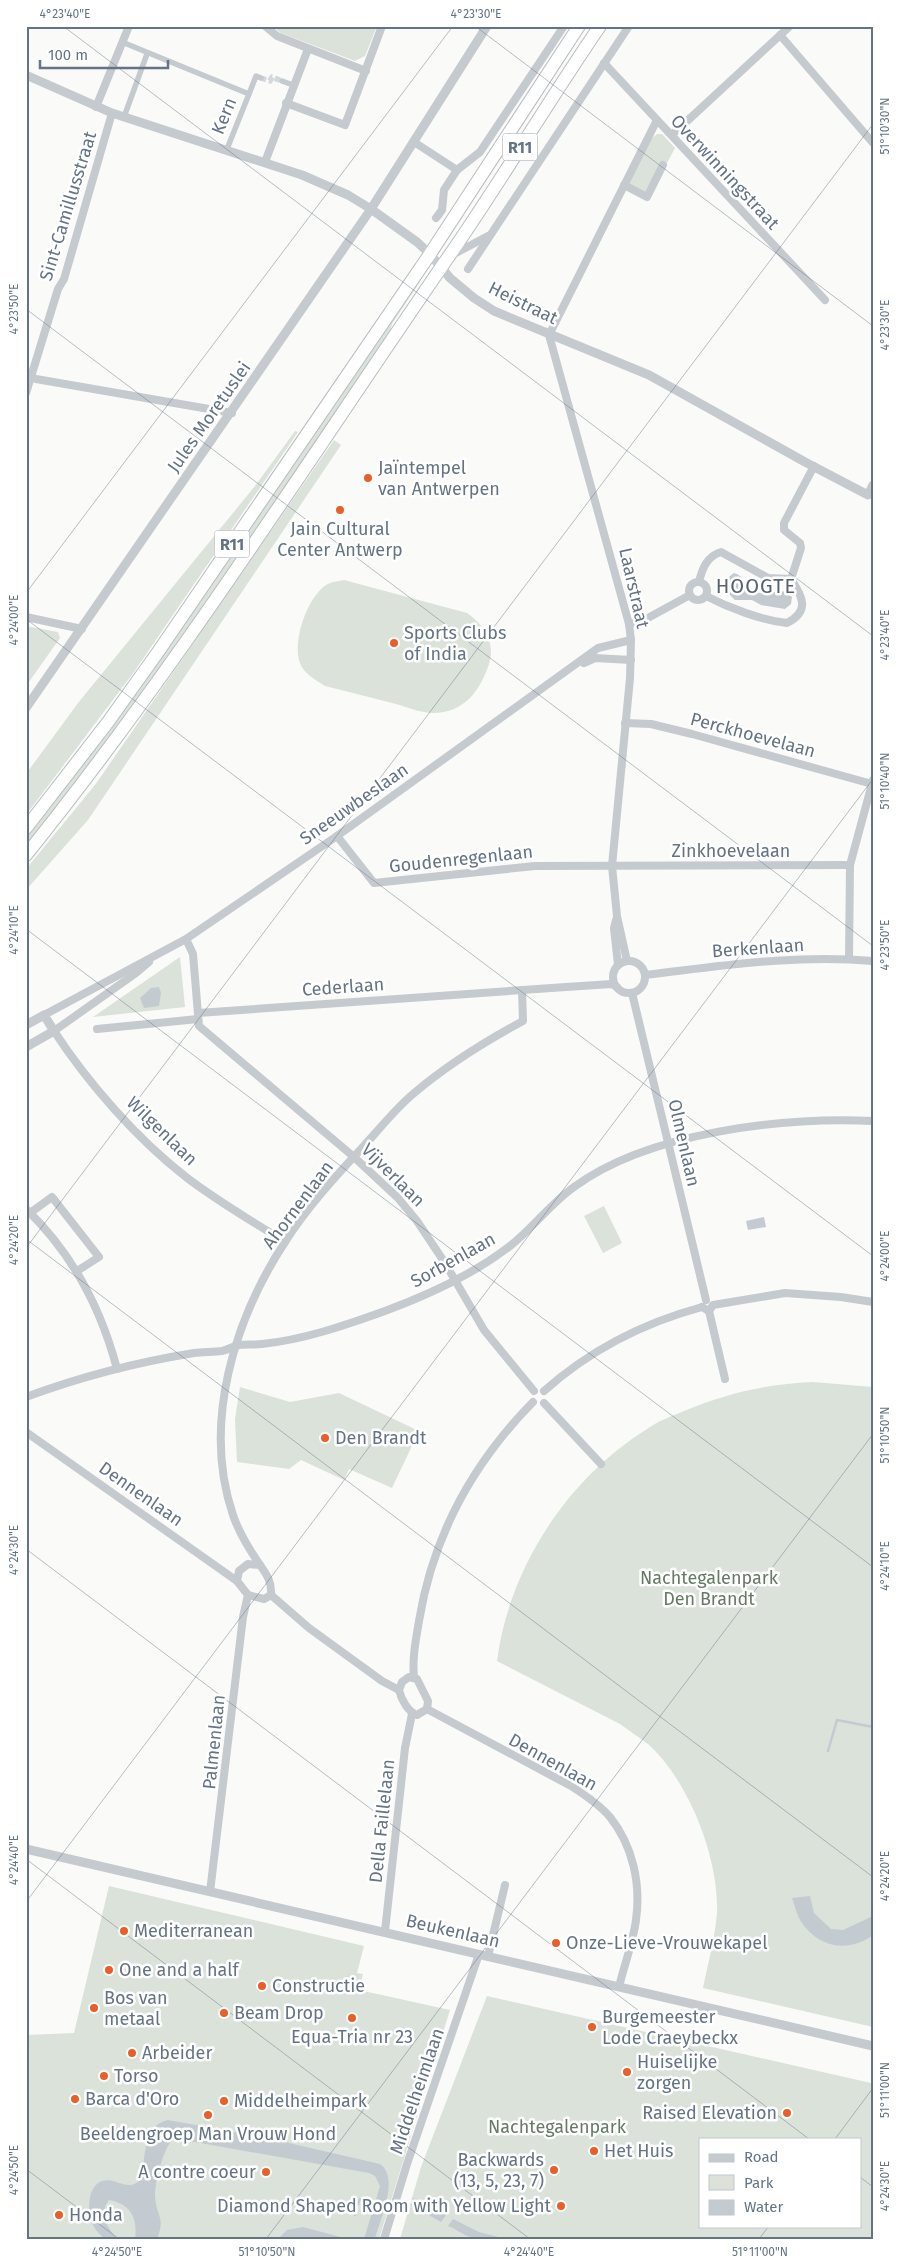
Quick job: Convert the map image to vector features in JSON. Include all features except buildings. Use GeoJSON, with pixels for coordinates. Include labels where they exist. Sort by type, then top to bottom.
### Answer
{"type":"FeatureCollection","features":[{"type":"Feature","properties":{"kind":"highway","name":"R11"},"geometry":{"type":"LineString","coordinates":[[26,828],[108,722],[158,652],[430,254],[579,26]]}},
{"type":"Feature","properties":{"kind":"highway","name":"R11"},"geometry":{"type":"LineString","coordinates":[[26,855],[98,763],[165,672],[445,263],[600,26]]}},
{"type":"Feature","properties":{"kind":"street"},"geometry":{"type":"LineString","coordinates":[[96,107],[129,26]]}},
{"type":"Feature","properties":{"kind":"street"},"geometry":{"type":"LineString","coordinates":[[265,26],[277,36],[366,71]]}},
{"type":"Feature","properties":{"kind":"street"},"geometry":{"type":"LineString","coordinates":[[286,103],[345,125],[382,26]]}},
{"type":"Feature","properties":{"kind":"street","name":"Jules Moretuslei"},"geometry":{"type":"LineString","coordinates":[[26,708],[232,413],[371,209],[487,26]]}},
{"type":"Feature","properties":{"kind":"street"},"geometry":{"type":"LineString","coordinates":[[436,218],[442,210],[444,190],[457,170],[480,152],[564,26]]}},
{"type":"Feature","properties":{"kind":"street"},"geometry":{"type":"LineString","coordinates":[[468,269],[629,26]]}},
{"type":"Feature","properties":{"kind":"street"},"geometry":{"type":"LineString","coordinates":[[672,135],[790,26]]}},
{"type":"Feature","properties":{"kind":"street"},"geometry":{"type":"LineString","coordinates":[[780,35],[873,143]]}},
{"type":"Feature","properties":{"kind":"street","name":"Kern"},"geometry":{"type":"LineString","coordinates":[[122,42],[147,54],[249,94]]}},
{"type":"Feature","properties":{"kind":"street"},"geometry":{"type":"LineString","coordinates":[[265,162],[308,49]]}},
{"type":"Feature","properties":{"kind":"street"},"geometry":{"type":"LineString","coordinates":[[124,118],[147,54]]}},
{"type":"Feature","properties":{"kind":"street","name":"Overwinningstraat"},"geometry":{"type":"LineString","coordinates":[[604,63],[825,300]]}},
{"type":"Feature","properties":{"kind":"street","name":"Heistraat"},"geometry":{"type":"LineString","coordinates":[[26,74],[124,118],[227,149],[302,175],[339,191],[371,209],[430,254],[445,263],[474,298],[494,311],[648,375],[871,495]]}},
{"type":"Feature","properties":{"kind":"street","name":"Kern"},"geometry":{"type":"LineString","coordinates":[[227,149],[256,76],[261,78]]}},
{"type":"Feature","properties":{"kind":"street"},"geometry":{"type":"LineString","coordinates":[[282,81],[293,85]]}},
{"type":"Feature","properties":{"kind":"street","name":"Sint-Camillusstraat"},"geometry":{"type":"LineString","coordinates":[[26,393],[29,377],[58,289],[67,270],[112,113]]}},
{"type":"Feature","properties":{"kind":"street"},"geometry":{"type":"LineString","coordinates":[[549,335],[657,120]]}},
{"type":"Feature","properties":{"kind":"street"},"geometry":{"type":"LineString","coordinates":[[414,142],[457,170]]}},
{"type":"Feature","properties":{"kind":"street"},"geometry":{"type":"LineString","coordinates":[[624,185],[647,197],[663,165]]}},
{"type":"Feature","properties":{"kind":"street"},"geometry":{"type":"LineString","coordinates":[[445,263],[490,235]]}},
{"type":"Feature","properties":{"kind":"street","name":"Laarstraat"},"geometry":{"type":"LineString","coordinates":[[549,335],[629,624],[631,640],[631,660],[612,866],[618,916],[627,961]]}},
{"type":"Feature","properties":{"kind":"street"},"geometry":{"type":"LineString","coordinates":[[29,377],[232,413]]}},
{"type":"Feature","properties":{"kind":"street"},"geometry":{"type":"LineString","coordinates":[[791,579],[801,548],[800,543],[784,530],[784,523],[814,466]]}},
{"type":"Feature","properties":{"kind":"street"},"geometry":{"type":"LineString","coordinates":[[871,495],[873,485]]}},
{"type":"Feature","properties":{"kind":"street"},"geometry":{"type":"LineString","coordinates":[[699,582],[701,571],[706,563],[715,554],[721,552],[768,578],[791,579]]}},
{"type":"Feature","properties":{"kind":"street"},"geometry":{"type":"LineString","coordinates":[[690,595],[697,600],[706,596],[753,614],[787,622],[800,612],[803,604],[801,594],[791,579]]}},
{"type":"Feature","properties":{"kind":"street"},"geometry":{"type":"LineString","coordinates":[[690,595],[691,585],[699,582]]}},
{"type":"Feature","properties":{"kind":"street"},"geometry":{"type":"LineString","coordinates":[[699,582],[707,587],[706,596]]}},
{"type":"Feature","properties":{"kind":"street"},"geometry":{"type":"LineString","coordinates":[[629,624],[646,619],[690,595]]}},
{"type":"Feature","properties":{"kind":"street"},"geometry":{"type":"LineString","coordinates":[[26,617],[82,629]]}},
{"type":"Feature","properties":{"kind":"street","name":"Sneeuwbeslaan"},"geometry":{"type":"LineString","coordinates":[[44,1015],[186,939],[337,836],[598,648],[631,640]]}},
{"type":"Feature","properties":{"kind":"street","name":"Sneeuwbeslaan"},"geometry":{"type":"LineString","coordinates":[[567,671],[595,658],[631,660]]}},
{"type":"Feature","properties":{"kind":"street","name":"Perckhoevelaan"},"geometry":{"type":"LineString","coordinates":[[625,723],[651,724],[872,782]]}},
{"type":"Feature","properties":{"kind":"street"},"geometry":{"type":"LineString","coordinates":[[849,959],[850,865],[872,782]]}},
{"type":"Feature","properties":{"kind":"street","name":"Goudenregenlaan"},"geometry":{"type":"LineString","coordinates":[[337,836],[374,883],[535,866],[612,866]]}},
{"type":"Feature","properties":{"kind":"street","name":"Zinkhoevelaan"},"geometry":{"type":"LineString","coordinates":[[612,866],[850,865]]}},
{"type":"Feature","properties":{"kind":"street","name":"Laarstraat"},"geometry":{"type":"LineString","coordinates":[[618,916],[614,928],[618,965]]}},
{"type":"Feature","properties":{"kind":"street"},"geometry":{"type":"LineString","coordinates":[[186,939],[193,954],[198,1016]]}},
{"type":"Feature","properties":{"kind":"street","name":"Sneeuwbeslaan"},"geometry":{"type":"LineString","coordinates":[[54,1031],[136,973],[154,957]]}},
{"type":"Feature","properties":{"kind":"street","name":"Berkenlaan"},"geometry":{"type":"LineString","coordinates":[[645,975],[748,961],[849,959],[873,961]]}},
{"type":"Feature","properties":{"kind":"street"},"geometry":{"type":"LineString","coordinates":[[627,961],[641,966],[645,975],[641,988],[632,993],[623,992],[616,988],[613,976],[618,965],[627,961]]}},
{"type":"Feature","properties":{"kind":"street","name":"Cederlaan"},"geometry":{"type":"LineString","coordinates":[[566,987],[610,980],[613,976]]}},
{"type":"Feature","properties":{"kind":"street","name":"Cederlaan"},"geometry":{"type":"LineString","coordinates":[[97,1029],[198,1016],[522,990],[612,984],[616,988]]}},
{"type":"Feature","properties":{"kind":"street","name":"Ahornenlaan"},"geometry":{"type":"LineString","coordinates":[[260,1565],[248,1548],[233,1515],[224,1476],[220,1433],[224,1389],[256,1293],[285,1242],[320,1194],[412,1095],[472,1050],[523,1021],[522,990]]}},
{"type":"Feature","properties":{"kind":"street","name":"Olmenlaan"},"geometry":{"type":"LineString","coordinates":[[632,993],[725,1379]]}},
{"type":"Feature","properties":{"kind":"street"},"geometry":{"type":"LineString","coordinates":[[26,1025],[44,1015]]}},
{"type":"Feature","properties":{"kind":"street","name":"Wilgenlaan"},"geometry":{"type":"LineString","coordinates":[[44,1015],[104,1096],[159,1154],[186,1178],[285,1242]]}},
{"type":"Feature","properties":{"kind":"street","name":"Vijverlaan"},"geometry":{"type":"LineString","coordinates":[[198,1016],[199,1026],[354,1156],[398,1198],[417,1221],[484,1330],[534,1391]]}},
{"type":"Feature","properties":{"kind":"street"},"geometry":{"type":"LineString","coordinates":[[26,1047],[54,1031]]}},
{"type":"Feature","properties":{"kind":"street","name":"Sorbenlaan"},"geometry":{"type":"LineString","coordinates":[[26,1397],[117,1369],[194,1353],[224,1351],[237,1346],[286,1340],[349,1323],[402,1304],[454,1280],[490,1260],[512,1244],[558,1199],[575,1186],[622,1160],[669,1144],[725,1130],[783,1122],[806,1120],[873,1121]]}},
{"type":"Feature","properties":{"kind":"street"},"geometry":{"type":"LineString","coordinates":[[77,1271],[99,1257],[52,1197],[28,1211],[55,1241],[77,1271],[106,1330],[117,1369]]}},
{"type":"Feature","properties":{"kind":"street"},"geometry":{"type":"LineString","coordinates":[[544,1391],[581,1362],[619,1339],[653,1322],[708,1305],[785,1293],[841,1297],[873,1302]]}},
{"type":"Feature","properties":{"kind":"street"},"geometry":{"type":"LineString","coordinates":[[533,1402],[531,1396],[534,1391],[541,1389],[544,1391]]}},
{"type":"Feature","properties":{"kind":"street"},"geometry":{"type":"LineString","coordinates":[[544,1391],[546,1395],[544,1403]]}},
{"type":"Feature","properties":{"kind":"street"},"geometry":{"type":"LineString","coordinates":[[533,1402],[544,1403]]}},
{"type":"Feature","properties":{"kind":"street"},"geometry":{"type":"LineString","coordinates":[[271,1595],[309,1628],[382,1681],[399,1690],[412,1714],[420,1715],[427,1709],[427,1698],[422,1687],[414,1677],[414,1653],[422,1603],[431,1568],[449,1519],[478,1467],[498,1440],[533,1402]]}},
{"type":"Feature","properties":{"kind":"street"},"geometry":{"type":"LineString","coordinates":[[544,1403],[601,1464]]}},
{"type":"Feature","properties":{"kind":"street","name":"Dennenlaan"},"geometry":{"type":"LineString","coordinates":[[26,1432],[237,1581],[248,1595]]}},
{"type":"Feature","properties":{"kind":"street"},"geometry":{"type":"LineString","coordinates":[[237,1581],[239,1572],[248,1564],[260,1565],[272,1585],[271,1595]]}},
{"type":"Feature","properties":{"kind":"street"},"geometry":{"type":"LineString","coordinates":[[248,1595],[264,1598],[271,1595]]}},
{"type":"Feature","properties":{"kind":"street","name":"Palmenlaan"},"geometry":{"type":"LineString","coordinates":[[210,1892],[213,1884],[243,1617],[248,1595]]}},
{"type":"Feature","properties":{"kind":"street"},"geometry":{"type":"LineString","coordinates":[[399,1690],[405,1680],[414,1677]]}},
{"type":"Feature","properties":{"kind":"street","name":"Dennenlaan"},"geometry":{"type":"LineString","coordinates":[[427,1709],[571,1786],[588,1797],[610,1817],[631,1855],[638,1899],[633,1935],[619,1987]]}},
{"type":"Feature","properties":{"kind":"street","name":"Della Faillelaan"},"geometry":{"type":"LineString","coordinates":[[385,1927],[405,1748],[412,1714]]}},
{"type":"Feature","properties":{"kind":"street","name":"Beukenlaan"},"geometry":{"type":"LineString","coordinates":[[26,1849],[210,1892],[385,1927],[484,1955],[873,2046]]}},
{"type":"Feature","properties":{"kind":"street","name":"Middelheimlaan"},"geometry":{"type":"LineString","coordinates":[[384,2239],[407,2164],[484,1955],[505,1885]]}},
{"type":"Feature","properties":{"kind":"green space"},"geometry":{"type":"Polygon","coordinates":[[[272,26],[377,26],[365,56],[355,61],[281,33],[272,26]]]}},
{"type":"Feature","properties":{"kind":"green space"},"geometry":{"type":"Polygon","coordinates":[[[657,134],[662,134],[675,148],[667,163],[662,161],[645,192],[628,184],[650,140],[657,134]]]}},
{"type":"Feature","properties":{"kind":"green space"},"geometry":{"type":"Polygon","coordinates":[[[419,277],[421,280],[392,324],[390,332],[167,662],[26,848],[26,835],[61,793],[419,277]]]}},
{"type":"Feature","properties":{"kind":"green space"},"geometry":{"type":"Polygon","coordinates":[[[295,431],[298,432],[134,672],[26,815],[26,774],[78,703],[255,486],[295,431]]]}},
{"type":"Feature","properties":{"kind":"green space"},"geometry":{"type":"Polygon","coordinates":[[[334,440],[341,445],[88,820],[26,890],[26,869],[95,785],[334,440]]]}},
{"type":"Feature","properties":{"kind":"green space","name":"Sports Clubs of India"},"geometry":{"type":"Polygon","coordinates":[[[344,580],[467,613],[479,623],[490,642],[491,656],[481,683],[469,699],[454,709],[428,713],[325,686],[307,674],[300,663],[298,643],[307,610],[319,591],[326,585],[344,580]]]}},
{"type":"Feature","properties":{"kind":"green space"},"geometry":{"type":"Polygon","coordinates":[[[26,626],[58,632],[60,638],[26,686],[26,626]]]}},
{"type":"Feature","properties":{"kind":"green space"},"geometry":{"type":"Polygon","coordinates":[[[180,957],[185,1007],[93,1017],[180,957]]]}},
{"type":"Feature","properties":{"kind":"green space"},"geometry":{"type":"Polygon","coordinates":[[[604,1206],[622,1243],[603,1253],[584,1216],[604,1206]]]}},
{"type":"Feature","properties":{"kind":"green space","name":"Nachtegalenpark Den Brandt"},"geometry":{"type":"Polygon","coordinates":[[[813,1382],[873,1387],[873,2027],[703,1988],[716,1922],[716,1891],[713,1869],[699,1822],[676,1778],[648,1744],[620,1724],[497,1661],[504,1626],[514,1593],[546,1529],[592,1473],[618,1450],[660,1421],[716,1399],[763,1387],[813,1382]]]}},
{"type":"Feature","properties":{"kind":"green space","name":"Den Brandt"},"geometry":{"type":"Polygon","coordinates":[[[240,1387],[290,1402],[339,1393],[419,1431],[392,1488],[349,1469],[344,1480],[301,1460],[289,1469],[237,1462],[235,1419],[240,1387]]]}},
{"type":"Feature","properties":{"kind":"green space","name":"Middelheimpark"},"geometry":{"type":"Polygon","coordinates":[[[109,1886],[364,1946],[357,1973],[363,1974],[359,1990],[450,2010],[379,2239],[26,2239],[26,2035],[74,2033],[109,1886]]]}},
{"type":"Feature","properties":{"kind":"green space","name":"Nachtegalenpark"},"geometry":{"type":"Polygon","coordinates":[[[487,1996],[871,2083],[873,2075],[873,2239],[400,2239],[421,2167],[487,1996]]]}},
{"type":"Feature","properties":{"kind":"water"},"geometry":{"type":"Polygon","coordinates":[[[734,573],[740,576],[748,587],[758,592],[786,592],[792,597],[791,604],[785,609],[761,605],[752,600],[735,600],[724,589],[726,579],[734,573]]]}},
{"type":"Feature","properties":{"kind":"water"},"geometry":{"type":"Polygon","coordinates":[[[159,987],[161,993],[159,1006],[144,1008],[140,998],[151,988],[159,987]]]}},
{"type":"Feature","properties":{"kind":"water"},"geometry":{"type":"Polygon","coordinates":[[[764,1217],[766,1227],[748,1230],[746,1221],[764,1217]]]}},
{"type":"Feature","properties":{"kind":"water"},"geometry":{"type":"Polygon","coordinates":[[[810,1896],[814,1913],[831,1929],[843,1930],[873,1916],[873,1935],[864,1941],[844,1946],[826,1943],[817,1938],[800,1920],[792,1898],[810,1896]]]}},
{"type":"Feature","properties":{"kind":"water"},"geometry":{"type":"Polygon","coordinates":[[[168,2120],[263,2137],[380,2164],[386,2170],[389,2189],[375,2239],[364,2239],[380,2186],[375,2176],[369,2173],[173,2139],[166,2150],[156,2183],[155,2196],[161,2221],[157,2239],[135,2239],[135,2224],[131,2213],[122,2205],[109,2200],[104,2210],[105,2220],[117,2239],[104,2239],[94,2227],[90,2215],[89,2201],[93,2189],[97,2184],[107,2180],[126,2185],[139,2181],[149,2136],[159,2123],[168,2120]]]}},
{"type":"Feature","properties":{"kind":"water"},"geometry":{"type":"Polygon","coordinates":[[[413,2198],[446,2215],[441,2222],[411,2205],[413,2198]]]}},
{"type":"Feature","properties":{"kind":"water"},"geometry":{"type":"Polygon","coordinates":[[[453,2219],[479,2232],[506,2239],[470,2237],[448,2226],[453,2219]]]}},
{"type":"Feature","properties":{"kind":"water"},"geometry":{"type":"Polygon","coordinates":[[[303,2227],[348,2239],[278,2239],[287,2230],[303,2227]]]}},
{"type":"Feature","properties":{"kind":"waterway"},"geometry":{"type":"LineString","coordinates":[[828,1751],[837,1720],[873,1727]]}},
{"type":"Feature","properties":{"kind":"waterway"},"geometry":{"type":"LineString","coordinates":[[358,2204],[360,2199]]}},
{"type":"Feature","properties":{"kind":"waterway"},"geometry":{"type":"LineString","coordinates":[[355,2215],[356,2210]]}},
{"type":"Feature","properties":{"kind":"tunnel"},"geometry":{"type":"LineString","coordinates":[[261,78],[270,81],[272,77],[282,81]]}},
{"type":"Feature","properties":{"kind":"place","name":"Jaïntempel van Antwerpen"},"geometry":{"type":"Point","coordinates":[368,478]}},
{"type":"Feature","properties":{"kind":"place","name":"Jain Cultural Center Antwerp"},"geometry":{"type":"Point","coordinates":[340,510]}},
{"type":"Feature","properties":{"kind":"place","name":"Sports Clubs of India"},"geometry":{"type":"Point","coordinates":[394,643]}},
{"type":"Feature","properties":{"kind":"place","name":"Den Brandt"},"geometry":{"type":"Point","coordinates":[325,1438]}},
{"type":"Feature","properties":{"kind":"place","name":"Mediterranean"},"geometry":{"type":"Point","coordinates":[124,1931]}},
{"type":"Feature","properties":{"kind":"place","name":"Onze-Lieve-Vrouwekapel"},"geometry":{"type":"Point","coordinates":[556,1943]}},
{"type":"Feature","properties":{"kind":"place","name":"One and a half"},"geometry":{"type":"Point","coordinates":[109,1970]}},
{"type":"Feature","properties":{"kind":"place","name":"Constructie"},"geometry":{"type":"Point","coordinates":[262,1986]}},
{"type":"Feature","properties":{"kind":"place","name":"Bos van metaal"},"geometry":{"type":"Point","coordinates":[94,2008]}},
{"type":"Feature","properties":{"kind":"place","name":"Beam Drop"},"geometry":{"type":"Point","coordinates":[224,2013]}},
{"type":"Feature","properties":{"kind":"place","name":"Equa-Tria nr 23"},"geometry":{"type":"Point","coordinates":[352,2018]}},
{"type":"Feature","properties":{"kind":"place","name":"Burgemeester Lode Craeybeckx"},"geometry":{"type":"Point","coordinates":[592,2027]}},
{"type":"Feature","properties":{"kind":"place","name":"Arbeider"},"geometry":{"type":"Point","coordinates":[132,2053]}},
{"type":"Feature","properties":{"kind":"place","name":"Huiselijke zorgen"},"geometry":{"type":"Point","coordinates":[627,2072]}},
{"type":"Feature","properties":{"kind":"place","name":"Torso"},"geometry":{"type":"Point","coordinates":[104,2076]}},
{"type":"Feature","properties":{"kind":"place","name":"Barca d'Oro"},"geometry":{"type":"Point","coordinates":[75,2099]}},
{"type":"Feature","properties":{"kind":"place","name":"Middelheimpark"},"geometry":{"type":"Point","coordinates":[224,2101]}},
{"type":"Feature","properties":{"kind":"place","name":"Raised Elevation"},"geometry":{"type":"Point","coordinates":[787,2113]}},
{"type":"Feature","properties":{"kind":"place","name":"Beeldengroep Man Vrouw Hond"},"geometry":{"type":"Point","coordinates":[208,2115]}},
{"type":"Feature","properties":{"kind":"place","name":"Het Huis"},"geometry":{"type":"Point","coordinates":[594,2151]}},
{"type":"Feature","properties":{"kind":"place","name":"Backwards (13, 5, 23, 7)"},"geometry":{"type":"Point","coordinates":[554,2170]}},
{"type":"Feature","properties":{"kind":"place","name":"A contre coeur"},"geometry":{"type":"Point","coordinates":[266,2172]}},
{"type":"Feature","properties":{"kind":"place","name":"Diamond Shaped Room with Yellow Light"},"geometry":{"type":"Point","coordinates":[561,2206]}},
{"type":"Feature","properties":{"kind":"place","name":"Honda"},"geometry":{"type":"Point","coordinates":[59,2215]}},
{"type":"Feature","properties":{"kind":"district","name":"HOOGTE"},"geometry":{"type":"Point","coordinates":[756,586]}}]}
